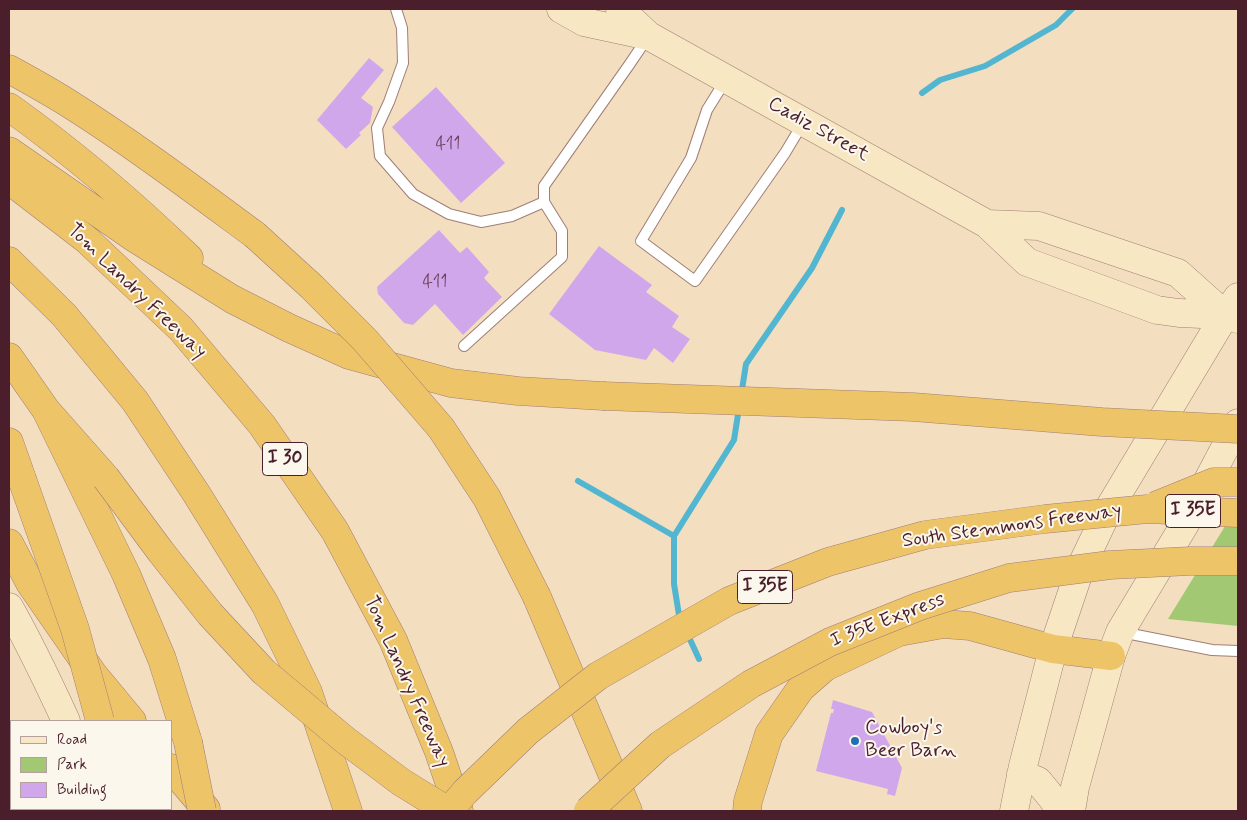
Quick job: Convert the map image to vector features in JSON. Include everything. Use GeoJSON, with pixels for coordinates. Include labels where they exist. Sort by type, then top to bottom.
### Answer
{"type":"FeatureCollection","features":[{"type":"Feature","properties":{"kind":"highway"},"geometry":{"type":"LineString","coordinates":[[9,69],[68,103],[169,171],[255,235],[312,287],[365,340],[441,428],[487,498],[537,597],[628,811]]}},
{"type":"Feature","properties":{"kind":"highway"},"geometry":{"type":"LineString","coordinates":[[9,106],[149,219],[232,299]]}},
{"type":"Feature","properties":{"kind":"highway"},"geometry":{"type":"LineString","coordinates":[[9,151],[136,238],[232,299],[289,328],[349,355],[451,383],[518,391],[603,396],[913,407],[1102,422],[1238,429]]}},
{"type":"Feature","properties":{"kind":"highway","name":"Tom Landry Freeway"},"geometry":{"type":"LineString","coordinates":[[9,180],[87,240],[181,329],[262,425],[335,531],[393,640],[439,752],[459,811]]}},
{"type":"Feature","properties":{"kind":"highway"},"geometry":{"type":"LineString","coordinates":[[9,261],[64,315],[135,401],[196,492],[265,604],[308,692],[348,811]]}},
{"type":"Feature","properties":{"kind":"highway"},"geometry":{"type":"LineString","coordinates":[[9,357],[96,485],[161,552],[210,614],[264,672],[352,746],[400,782],[448,811]]}},
{"type":"Feature","properties":{"kind":"highway"},"geometry":{"type":"LineString","coordinates":[[9,442],[75,630],[100,720]]}},
{"type":"Feature","properties":{"kind":"highway"},"geometry":{"type":"LineString","coordinates":[[1147,509],[1214,482],[1238,482]]}},
{"type":"Feature","properties":{"kind":"highway"},"geometry":{"type":"LineString","coordinates":[[96,485],[126,574],[162,659],[188,742],[202,811]]}},
{"type":"Feature","properties":{"kind":"highway","name":"South Stemmons Freeway"},"geometry":{"type":"LineString","coordinates":[[448,811],[465,792],[528,732],[598,676],[729,601],[828,562],[926,535],[1045,519],[1147,509],[1238,513]]}},
{"type":"Feature","properties":{"kind":"highway"},"geometry":{"type":"LineString","coordinates":[[9,543],[30,584],[93,674],[131,720]]}},
{"type":"Feature","properties":{"kind":"highway","name":"I 35E Express"},"geometry":{"type":"LineString","coordinates":[[588,811],[660,745],[750,684],[830,642],[920,606],[1009,578],[1110,565],[1238,561]]}},
{"type":"Feature","properties":{"kind":"highway"},"geometry":{"type":"LineString","coordinates":[[747,811],[748,801],[769,734],[801,688],[825,667],[899,632],[943,624],[970,626],[1053,649],[1116,644]]}},
{"type":"Feature","properties":{"kind":"highway"},"geometry":{"type":"LineString","coordinates":[[188,742],[190,811]]}},
{"type":"Feature","properties":{"kind":"highway"},"geometry":{"type":"LineString","coordinates":[[172,769],[208,811]]}},
{"type":"Feature","properties":{"kind":"main road","name":"Cadiz Street"},"geometry":{"type":"LineString","coordinates":[[561,9],[584,22],[649,36]]}},
{"type":"Feature","properties":{"kind":"main road","name":"Cadiz Street"},"geometry":{"type":"LineString","coordinates":[[620,9],[649,36],[987,224],[1027,262],[1157,310],[1179,313],[1234,311]]}},
{"type":"Feature","properties":{"kind":"main road","name":"Cadiz Street"},"geometry":{"type":"LineString","coordinates":[[987,224],[1039,226],[1178,273],[1234,311]]}},
{"type":"Feature","properties":{"kind":"main road"},"geometry":{"type":"LineString","coordinates":[[1014,811],[1021,774],[1053,649],[1080,570],[1108,510],[1234,311]]}},
{"type":"Feature","properties":{"kind":"main road"},"geometry":{"type":"LineString","coordinates":[[1071,811],[1075,787],[1116,644],[1185,524],[1238,423]]}},
{"type":"Feature","properties":{"kind":"main road"},"geometry":{"type":"LineString","coordinates":[[9,607],[19,632],[48,682],[66,720]]}},
{"type":"Feature","properties":{"kind":"main road"},"geometry":{"type":"LineString","coordinates":[[1021,774],[1038,780],[1060,811]]}},
{"type":"Feature","properties":{"kind":"lane"},"geometry":{"type":"LineString","coordinates":[[396,9],[402,28],[403,63],[377,128],[380,156],[413,194],[449,214],[481,222],[512,216],[544,202]]}},
{"type":"Feature","properties":{"kind":"lane"},"geometry":{"type":"LineString","coordinates":[[464,346],[562,257],[562,231],[544,202],[544,186],[649,36]]}},
{"type":"Feature","properties":{"kind":"lane"},"geometry":{"type":"LineString","coordinates":[[726,79],[707,110],[691,158],[641,241],[695,281],[786,153],[804,122]]}},
{"type":"Feature","properties":{"kind":"lane"},"geometry":{"type":"LineString","coordinates":[[1116,644],[1238,651]]}},
{"type":"Feature","properties":{"kind":"green space"},"geometry":{"type":"Polygon","coordinates":[[[1238,505],[1238,626],[1168,619],[1238,505]]]}},
{"type":"Feature","properties":{"kind":"building"},"geometry":{"type":"Polygon","coordinates":[[[369,58],[384,70],[361,98],[373,107],[370,123],[359,133],[361,135],[346,149],[317,120],[369,58]]]}},
{"type":"Feature","properties":{"kind":"building"},"geometry":{"type":"Polygon","coordinates":[[[436,87],[505,163],[461,203],[392,127],[436,87]]]}},
{"type":"Feature","properties":{"kind":"building"},"geometry":{"type":"Polygon","coordinates":[[[439,230],[460,253],[467,247],[489,272],[484,278],[502,297],[463,335],[435,304],[413,325],[404,323],[378,294],[377,287],[439,230]]]}},
{"type":"Feature","properties":{"kind":"building"},"geometry":{"type":"Polygon","coordinates":[[[599,246],[652,285],[646,292],[679,316],[672,327],[690,339],[673,363],[654,348],[646,360],[595,350],[549,314],[599,246]]]}},
{"type":"Feature","properties":{"kind":"building","name":"Cowboy's Beer Barn"},"geometry":{"type":"Polygon","coordinates":[[[833,700],[872,712],[902,768],[895,796],[887,794],[888,789],[816,771],[831,713],[833,713],[834,709],[831,709],[833,700]]]}},
{"type":"Feature","properties":{"kind":"waterway"},"geometry":{"type":"LineString","coordinates":[[922,93],[940,80],[985,66],[1056,25],[1072,9]]}},
{"type":"Feature","properties":{"kind":"waterway"},"geometry":{"type":"LineString","coordinates":[[741,396],[746,364],[812,268],[842,210]]}},
{"type":"Feature","properties":{"kind":"waterway"},"geometry":{"type":"LineString","coordinates":[[682,622],[674,584],[674,536],[734,440],[739,408]]}},
{"type":"Feature","properties":{"kind":"waterway"},"geometry":{"type":"LineString","coordinates":[[578,481],[674,536]]}},
{"type":"Feature","properties":{"kind":"waterway"},"geometry":{"type":"LineString","coordinates":[[687,633],[699,659]]}},
{"type":"Feature","properties":{"kind":"place","name":"Cowboy's Beer Barn"},"geometry":{"type":"Point","coordinates":[855,741]}}]}
